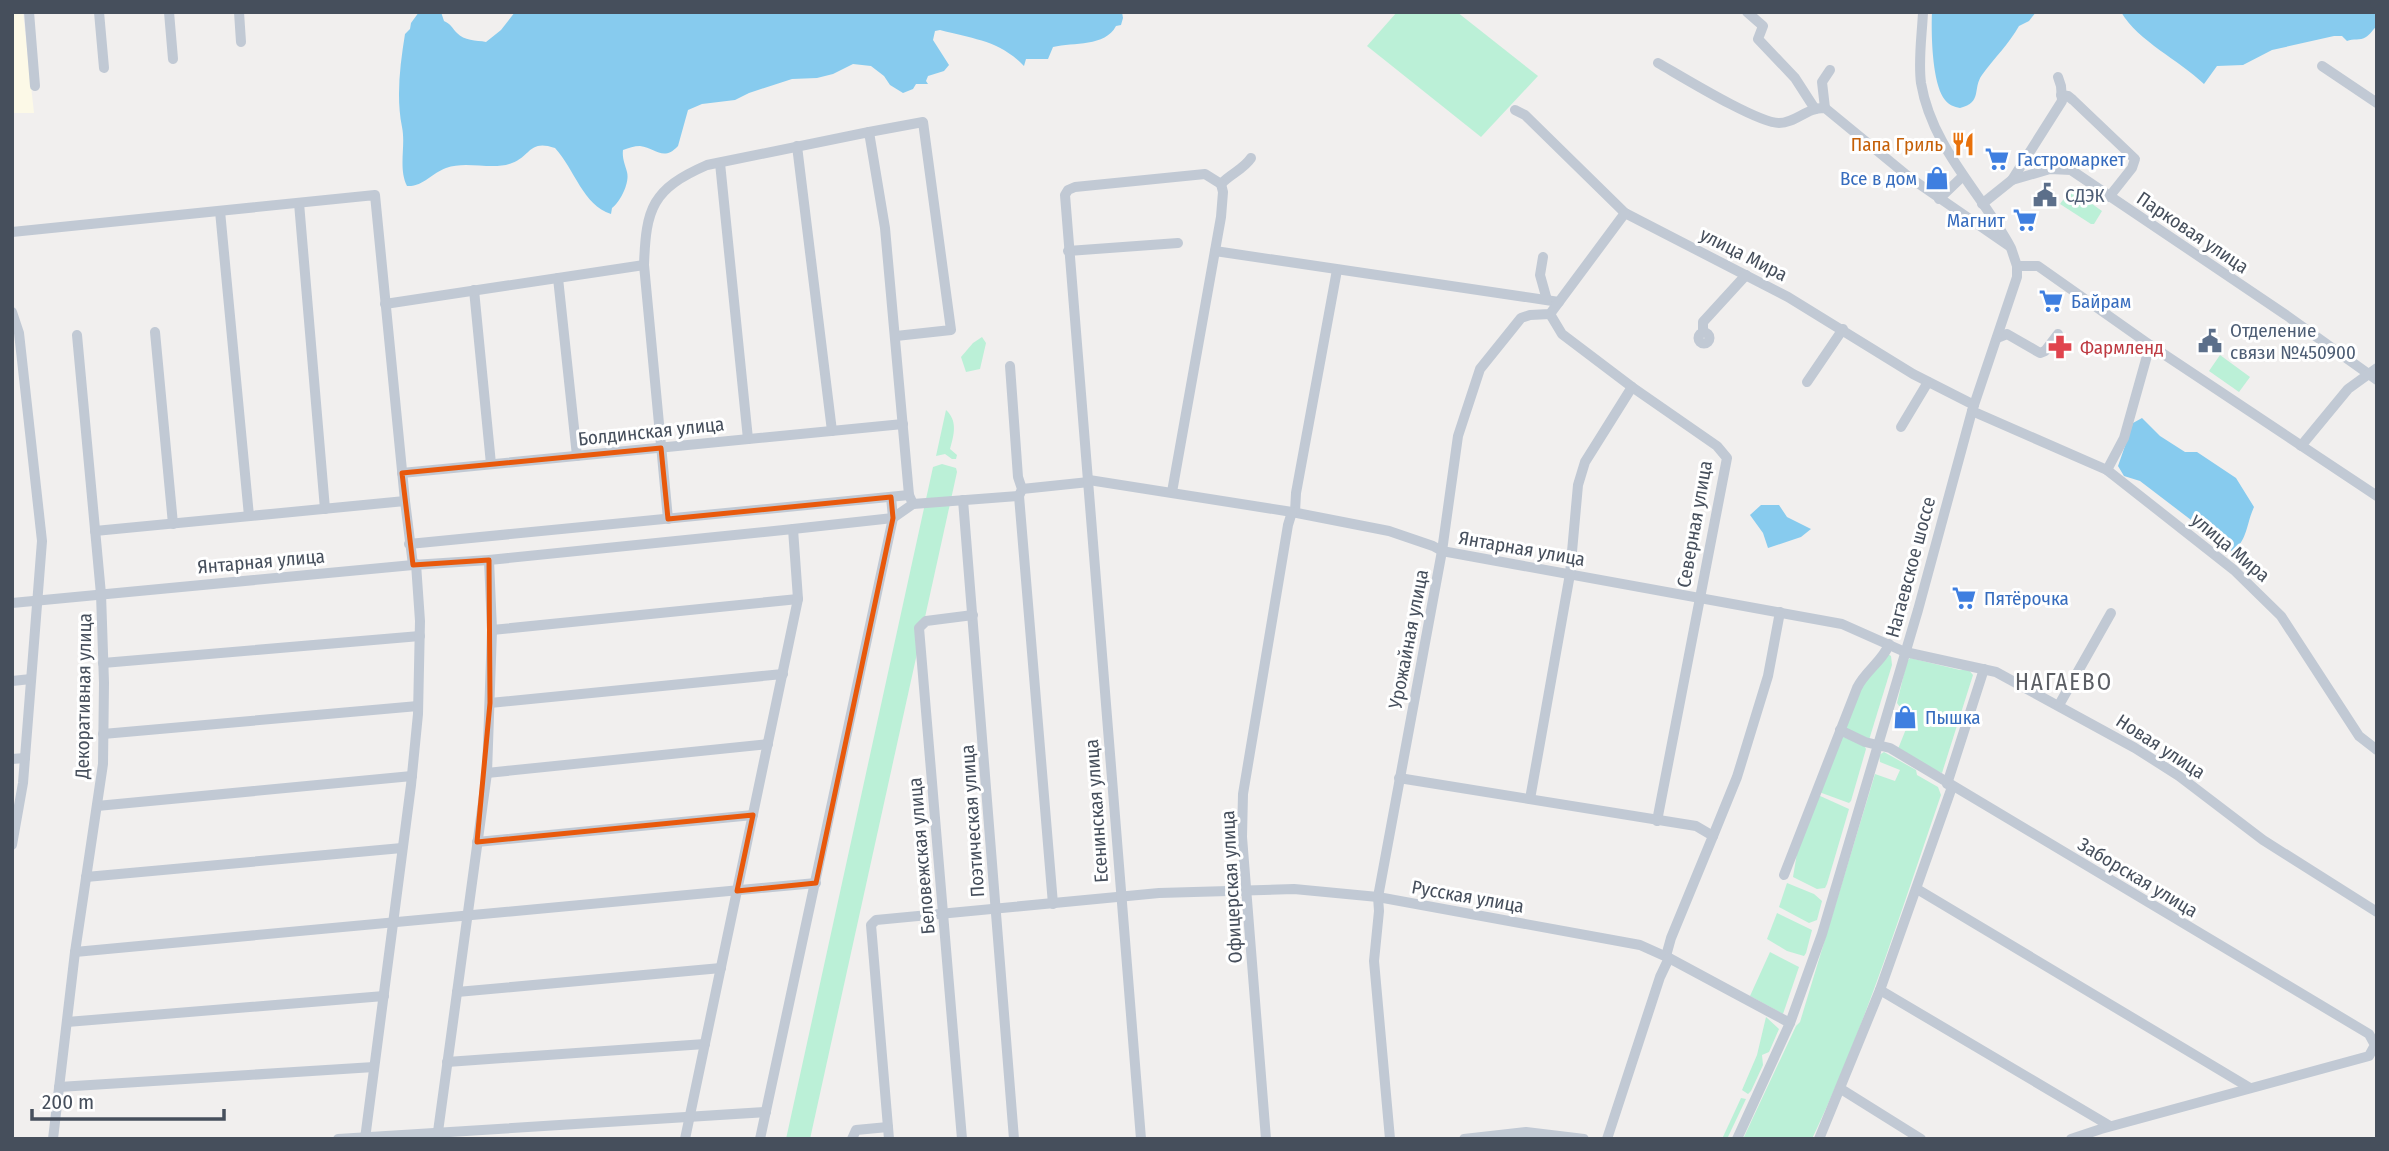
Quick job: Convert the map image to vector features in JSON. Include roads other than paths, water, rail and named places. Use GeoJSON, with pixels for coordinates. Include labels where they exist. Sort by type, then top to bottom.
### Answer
{"type":"FeatureCollection","features":[{"type":"Feature","properties":{"kind":"street"},"geometry":{"type":"LineString","coordinates":[[29,12],[35,86]]}},
{"type":"Feature","properties":{"kind":"street"},"geometry":{"type":"LineString","coordinates":[[99,12],[104,68]]}},
{"type":"Feature","properties":{"kind":"street"},"geometry":{"type":"LineString","coordinates":[[169,12],[173,59]]}},
{"type":"Feature","properties":{"kind":"street"},"geometry":{"type":"LineString","coordinates":[[239,12],[241,42]]}},
{"type":"Feature","properties":{"kind":"street"},"geometry":{"type":"LineString","coordinates":[[1747,12],[1763,26],[1758,39],[1820,108],[1939,199],[2011,248]]}},
{"type":"Feature","properties":{"kind":"street"},"geometry":{"type":"LineString","coordinates":[[1923,12],[1921,82],[1936,128],[1963,176],[2011,248],[2017,266],[2038,266],[2150,345],[2377,496]]}},
{"type":"Feature","properties":{"kind":"street"},"geometry":{"type":"LineString","coordinates":[[1658,63],[1766,121],[1787,122],[1820,108]]}},
{"type":"Feature","properties":{"kind":"street"},"geometry":{"type":"LineString","coordinates":[[2322,66],[2377,103]]}},
{"type":"Feature","properties":{"kind":"street"},"geometry":{"type":"LineString","coordinates":[[1820,108],[1822,82],[1830,70]]}},
{"type":"Feature","properties":{"kind":"street"},"geometry":{"type":"LineString","coordinates":[[2012,180],[2062,101],[2058,77]]}},
{"type":"Feature","properties":{"kind":"street"},"geometry":{"type":"LineString","coordinates":[[2062,95],[2073,100],[2135,159],[2135,164],[2109,197]]}},
{"type":"Feature","properties":{"kind":"street","name":"улица Мира"},"geometry":{"type":"LineString","coordinates":[[1515,110],[1525,116],[1625,212],[1843,329],[1973,408],[2107,470],[2234,570],[2272,605],[2359,736],[2377,750]]}},
{"type":"Feature","properties":{"kind":"street"},"geometry":{"type":"LineString","coordinates":[[668,519],[643,265],[645,227],[659,195],[685,175],[720,163],[923,122],[951,330],[896,336]]}},
{"type":"Feature","properties":{"kind":"street"},"geometry":{"type":"LineString","coordinates":[[869,132],[885,228],[911,500],[893,518]]}},
{"type":"Feature","properties":{"kind":"street"},"geometry":{"type":"LineString","coordinates":[[797,146],[832,431]]}},
{"type":"Feature","properties":{"kind":"street"},"geometry":{"type":"LineString","coordinates":[[1172,492],[1215,251],[1223,192],[1221,184],[1251,158]]}},
{"type":"Feature","properties":{"kind":"street"},"geometry":{"type":"LineString","coordinates":[[720,163],[748,439]]}},
{"type":"Feature","properties":{"kind":"street","name":"Парковая улица"},"geometry":{"type":"LineString","coordinates":[[1982,204],[2012,180],[2050,169],[2071,170],[2374,374]]}},
{"type":"Feature","properties":{"kind":"street","name":"Есенинская улица"},"geometry":{"type":"LineString","coordinates":[[1141,1139],[1065,195],[1074,187],[1205,174],[1221,184]]}},
{"type":"Feature","properties":{"kind":"street"},"geometry":{"type":"LineString","coordinates":[[1939,199],[1963,176]]}},
{"type":"Feature","properties":{"kind":"street"},"geometry":{"type":"LineString","coordinates":[[12,232],[375,195],[409,544],[415,564],[420,636],[412,776],[365,1138]]}},
{"type":"Feature","properties":{"kind":"street"},"geometry":{"type":"LineString","coordinates":[[299,203],[325,509]]}},
{"type":"Feature","properties":{"kind":"street"},"geometry":{"type":"LineString","coordinates":[[219,211],[249,516]]}},
{"type":"Feature","properties":{"kind":"street"},"geometry":{"type":"LineString","coordinates":[[1550,314],[1625,212]]}},
{"type":"Feature","properties":{"kind":"street"},"geometry":{"type":"LineString","coordinates":[[1068,251],[1178,243]]}},
{"type":"Feature","properties":{"kind":"street"},"geometry":{"type":"LineString","coordinates":[[1215,251],[1559,302]]}},
{"type":"Feature","properties":{"kind":"street"},"geometry":{"type":"LineString","coordinates":[[1543,257],[1540,275],[1547,300]]}},
{"type":"Feature","properties":{"kind":"street"},"geometry":{"type":"LineString","coordinates":[[385,304],[643,265]]}},
{"type":"Feature","properties":{"kind":"street","name":"Нагаевское шоссе"},"geometry":{"type":"LineString","coordinates":[[1737,1139],[1790,1023],[1822,934],[1973,408],[2017,277],[2017,266]]}},
{"type":"Feature","properties":{"kind":"street","name":"Офицерская улица"},"geometry":{"type":"LineString","coordinates":[[1266,1139],[1242,837],[1243,794],[1288,525],[1293,512],[1337,270]]}},
{"type":"Feature","properties":{"kind":"street"},"geometry":{"type":"LineString","coordinates":[[1703,332],[1703,322],[1746,275]]}},
{"type":"Feature","properties":{"kind":"street"},"geometry":{"type":"LineString","coordinates":[[558,278],[577,456]]}},
{"type":"Feature","properties":{"kind":"street"},"geometry":{"type":"LineString","coordinates":[[474,290],[491,464]]}},
{"type":"Feature","properties":{"kind":"street"},"geometry":{"type":"LineString","coordinates":[[12,312],[19,333],[42,541],[25,758],[12,842]]}},
{"type":"Feature","properties":{"kind":"street","name":"Северная улица"},"geometry":{"type":"LineString","coordinates":[[1550,314],[1562,334],[1717,446],[1727,458],[1657,821]]}},
{"type":"Feature","properties":{"kind":"street","name":"Урожайная улица"},"geometry":{"type":"LineString","coordinates":[[1390,1139],[1374,961],[1380,911],[1378,897],[1442,551],[1458,436],[1480,369],[1521,318],[1550,314]]}},
{"type":"Feature","properties":{"kind":"street"},"geometry":{"type":"LineString","coordinates":[[1807,382],[1843,329]]}},
{"type":"Feature","properties":{"kind":"street"},"geometry":{"type":"LineString","coordinates":[[155,332],[173,523]]}},
{"type":"Feature","properties":{"kind":"street"},"geometry":{"type":"LineString","coordinates":[[1997,338],[2007,334],[2040,353],[2045,351],[2058,334]]}},
{"type":"Feature","properties":{"kind":"street","name":"Декоративная улица"},"geometry":{"type":"LineString","coordinates":[[53,1139],[75,952],[103,764],[101,594],[77,335]]}},
{"type":"Feature","properties":{"kind":"street"},"geometry":{"type":"LineString","coordinates":[[2107,470],[2124,438],[2150,345]]}},
{"type":"Feature","properties":{"kind":"street"},"geometry":{"type":"LineString","coordinates":[[1010,366],[1053,904]]}},
{"type":"Feature","properties":{"kind":"street"},"geometry":{"type":"LineString","coordinates":[[2301,446],[2348,389],[2374,374]]}},
{"type":"Feature","properties":{"kind":"street"},"geometry":{"type":"LineString","coordinates":[[1901,427],[1927,382]]}},
{"type":"Feature","properties":{"kind":"street"},"geometry":{"type":"LineString","coordinates":[[1530,799],[1570,574],[1578,485],[1586,462],[1632,387]]}},
{"type":"Feature","properties":{"kind":"street","name":"Болдинская улица"},"geometry":{"type":"LineString","coordinates":[[402,473],[903,424]]}},
{"type":"Feature","properties":{"kind":"street","name":"Янтарная улица"},"geometry":{"type":"LineString","coordinates":[[409,544],[891,497],[911,500],[963,500],[1089,481],[1293,512],[1389,531],[1442,551],[1842,624],[1905,652]]}},
{"type":"Feature","properties":{"kind":"street"},"geometry":{"type":"LineString","coordinates":[[760,1139],[893,518],[891,497]]}},
{"type":"Feature","properties":{"kind":"street","name":"Поэтическая улица"},"geometry":{"type":"LineString","coordinates":[[963,500],[1014,1139]]}},
{"type":"Feature","properties":{"kind":"street"},"geometry":{"type":"LineString","coordinates":[[95,531],[405,501]]}},
{"type":"Feature","properties":{"kind":"street","name":"Янтарная улица"},"geometry":{"type":"LineString","coordinates":[[12,603],[415,564],[489,560],[893,518]]}},
{"type":"Feature","properties":{"kind":"street"},"geometry":{"type":"LineString","coordinates":[[685,1139],[799,599],[793,529]]}},
{"type":"Feature","properties":{"kind":"street"},"geometry":{"type":"LineString","coordinates":[[437,1136],[486,773],[492,630],[489,560]]}},
{"type":"Feature","properties":{"kind":"street"},"geometry":{"type":"LineString","coordinates":[[492,630],[799,599]]}},
{"type":"Feature","properties":{"kind":"street"},"geometry":{"type":"LineString","coordinates":[[1607,1139],[1660,977],[1737,777],[1768,676],[1780,612]]}},
{"type":"Feature","properties":{"kind":"street"},"geometry":{"type":"LineString","coordinates":[[2059,705],[2110,613]]}},
{"type":"Feature","properties":{"kind":"street","name":"Беловежская улица"},"geometry":{"type":"LineString","coordinates":[[962,1139],[919,628],[926,621],[973,615]]}},
{"type":"Feature","properties":{"kind":"street"},"geometry":{"type":"LineString","coordinates":[[103,663],[420,636]]}},
{"type":"Feature","properties":{"kind":"street"},"geometry":{"type":"LineString","coordinates":[[1784,875],[1863,677],[1885,653],[1889,644]]}},
{"type":"Feature","properties":{"kind":"street","name":"Новая улица"},"geometry":{"type":"LineString","coordinates":[[1905,652],[1996,672],[2059,705],[2179,776],[2263,840],[2377,912]]}},
{"type":"Feature","properties":{"kind":"street"},"geometry":{"type":"LineString","coordinates":[[1819,1139],[1880,990],[1917,889],[1984,669]]}},
{"type":"Feature","properties":{"kind":"street"},"geometry":{"type":"LineString","coordinates":[[490,703],[783,674]]}},
{"type":"Feature","properties":{"kind":"street"},"geometry":{"type":"LineString","coordinates":[[12,681],[31,680]]}},
{"type":"Feature","properties":{"kind":"street"},"geometry":{"type":"LineString","coordinates":[[103,734],[418,706]]}},
{"type":"Feature","properties":{"kind":"street","name":"Заборская улица"},"geometry":{"type":"LineString","coordinates":[[1840,730],[1878,746],[1890,748],[2369,1034],[2375,1045]]}},
{"type":"Feature","properties":{"kind":"street"},"geometry":{"type":"LineString","coordinates":[[486,773],[768,744]]}},
{"type":"Feature","properties":{"kind":"street"},"geometry":{"type":"LineString","coordinates":[[12,759],[25,758]]}},
{"type":"Feature","properties":{"kind":"street"},"geometry":{"type":"LineString","coordinates":[[97,806],[412,776]]}},
{"type":"Feature","properties":{"kind":"street"},"geometry":{"type":"LineString","coordinates":[[1399,778],[1696,826],[1713,836]]}},
{"type":"Feature","properties":{"kind":"street"},"geometry":{"type":"LineString","coordinates":[[477,842],[753,815]]}},
{"type":"Feature","properties":{"kind":"street"},"geometry":{"type":"LineString","coordinates":[[86,877],[402,848]]}},
{"type":"Feature","properties":{"kind":"street"},"geometry":{"type":"LineString","coordinates":[[75,952],[816,883]]}},
{"type":"Feature","properties":{"kind":"street","name":"Русская улица"},"geometry":{"type":"LineString","coordinates":[[888,1127],[871,925],[876,920],[1158,893],[1294,889],[1378,897],[1640,945],[1668,957],[1790,1023]]}},
{"type":"Feature","properties":{"kind":"street"},"geometry":{"type":"LineString","coordinates":[[1917,889],[2250,1088]]}},
{"type":"Feature","properties":{"kind":"street"},"geometry":{"type":"LineString","coordinates":[[457,992],[720,968]]}},
{"type":"Feature","properties":{"kind":"street"},"geometry":{"type":"LineString","coordinates":[[1880,990],[2110,1126]]}},
{"type":"Feature","properties":{"kind":"street"},"geometry":{"type":"LineString","coordinates":[[67,1022],[384,996]]}},
{"type":"Feature","properties":{"kind":"street"},"geometry":{"type":"LineString","coordinates":[[447,1062],[705,1044]]}},
{"type":"Feature","properties":{"kind":"street"},"geometry":{"type":"LineString","coordinates":[[2071,1139],[2369,1056],[2375,1045]]}},
{"type":"Feature","properties":{"kind":"street"},"geometry":{"type":"LineString","coordinates":[[59,1087],[374,1067]]}},
{"type":"Feature","properties":{"kind":"street"},"geometry":{"type":"LineString","coordinates":[[1841,1089],[1921,1139]]}},
{"type":"Feature","properties":{"kind":"street"},"geometry":{"type":"LineString","coordinates":[[338,1139],[437,1136],[766,1112]]}},
{"type":"Feature","properties":{"kind":"street"},"geometry":{"type":"LineString","coordinates":[[852,1139],[856,1130],[888,1127],[889,1139]]}},
{"type":"Feature","properties":{"kind":"street"},"geometry":{"type":"LineString","coordinates":[[1464,1139],[1526,1132],[1584,1139]]}},
{"type":"Feature","properties":{"kind":"water"},"geometry":{"type":"Polygon","coordinates":[[[419,12],[441,12],[444,21],[460,36],[486,42],[501,30],[515,12],[1122,12],[1123,18],[1121,25],[1097,41],[1053,47],[1048,59],[1026,59],[1024,66],[1015,57],[995,46],[974,38],[935,31],[933,40],[949,65],[944,71],[928,76],[928,84],[916,84],[913,89],[903,93],[890,85],[884,76],[871,66],[853,64],[833,74],[792,79],[735,100],[702,104],[688,110],[678,146],[673,151],[664,154],[640,146],[623,150],[627,172],[626,187],[611,214],[593,203],[555,148],[546,146],[535,147],[512,163],[496,166],[454,166],[441,170],[423,182],[407,186],[403,172],[399,81],[405,34],[419,12]]]}},
{"type":"Feature","properties":{"kind":"water"},"geometry":{"type":"Polygon","coordinates":[[[1932,12],[2036,12],[2029,21],[2019,26],[1982,75],[1972,102],[1960,108],[1947,102],[1937,83],[1932,45],[1932,12]]]}},
{"type":"Feature","properties":{"kind":"water"},"geometry":{"type":"Polygon","coordinates":[[[2121,12],[2377,12],[2377,26],[2361,39],[2347,41],[2342,36],[2334,36],[2272,50],[2243,65],[2217,66],[2204,84],[2148,41],[2121,12]]]}},
{"type":"Feature","properties":{"kind":"water"},"geometry":{"type":"Polygon","coordinates":[[[2142,418],[2160,436],[2185,452],[2197,452],[2236,478],[2254,507],[2244,536],[2233,552],[2140,481],[2124,476],[2118,466],[2133,423],[2142,418]]]}},
{"type":"Feature","properties":{"kind":"water"},"geometry":{"type":"Polygon","coordinates":[[[1761,505],[1779,505],[1787,517],[1811,529],[1801,537],[1768,548],[1763,533],[1750,515],[1761,505]]]}},
{"type":"Feature","properties":{"kind":"place","name":"Папа Гриль"},"geometry":{"type":"Point","coordinates":[1963,144]}},
{"type":"Feature","properties":{"kind":"place","name":"Гастромаркет"},"geometry":{"type":"Point","coordinates":[1997,159]}},
{"type":"Feature","properties":{"kind":"place","name":"Все в дом"},"geometry":{"type":"Point","coordinates":[1937,178]}},
{"type":"Feature","properties":{"kind":"place","name":"СДЭК"},"geometry":{"type":"Point","coordinates":[2045,195]}},
{"type":"Feature","properties":{"kind":"place","name":"Магнит"},"geometry":{"type":"Point","coordinates":[2025,220]}},
{"type":"Feature","properties":{"kind":"place","name":"Байрам"},"geometry":{"type":"Point","coordinates":[2051,301]}},
{"type":"Feature","properties":{"kind":"place","name":"Отделение связи №450900"},"geometry":{"type":"Point","coordinates":[2210,341]}},
{"type":"Feature","properties":{"kind":"place","name":"Фармленд"},"geometry":{"type":"Point","coordinates":[2060,347]}},
{"type":"Feature","properties":{"kind":"place","name":"Пятёрочка"},"geometry":{"type":"Point","coordinates":[1964,598]}},
{"type":"Feature","properties":{"kind":"place","name":"Пышка"},"geometry":{"type":"Point","coordinates":[1905,717]}},
{"type":"Feature","properties":{"kind":"district","name":"НАГАЕВО"},"geometry":{"type":"Point","coordinates":[2064,682]}}]}
